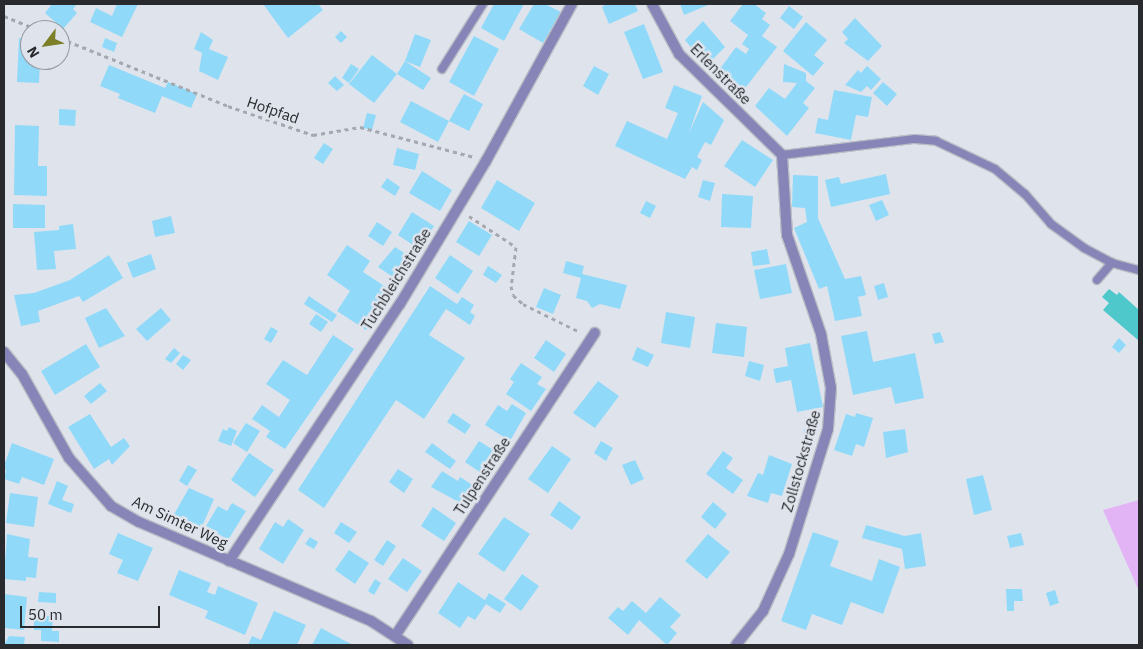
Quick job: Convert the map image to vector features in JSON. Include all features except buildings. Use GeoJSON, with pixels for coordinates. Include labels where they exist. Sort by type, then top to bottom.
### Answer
{"type":"FeatureCollection","features":[{"type":"Feature","properties":{"kind":"street","name":"Tuchbleichstraße"},"geometry":{"type":"LineString","coordinates":[[229,561],[400,304],[486,161],[572,4]]}},
{"type":"Feature","properties":{"kind":"street","name":"Erlenstraße"},"geometry":{"type":"LineString","coordinates":[[652,4],[679,54],[782,155]]}},
{"type":"Feature","properties":{"kind":"street","name":"Zollstockstraße"},"geometry":{"type":"LineString","coordinates":[[736,645],[763,611],[789,554],[819,462],[832,407],[821,334],[788,235],[782,155]]}},
{"type":"Feature","properties":{"kind":"street","name":"Tulpenstraße"},"geometry":{"type":"LineString","coordinates":[[395,636],[593,336]]}},
{"type":"Feature","properties":{"kind":"street","name":"Am Simter Weg"},"geometry":{"type":"LineString","coordinates":[[4,352],[22,374],[69,458],[111,506],[139,522],[343,609],[395,636],[408,645]]}},
{"type":"Feature","properties":{"kind":"lane"},"geometry":{"type":"LineString","coordinates":[[442,69],[483,4]]}},
{"type":"Feature","properties":{"kind":"lane"},"geometry":{"type":"LineString","coordinates":[[782,155],[915,139],[936,140],[995,169],[1065,235],[1112,263],[1139,270]]}},
{"type":"Feature","properties":{"kind":"lane"},"geometry":{"type":"LineString","coordinates":[[1097,280],[1112,263]]}},
{"type":"Feature","properties":{"kind":"path"},"geometry":{"type":"LineString","coordinates":[[4,16],[20,22]]}},
{"type":"Feature","properties":{"kind":"path","name":"Hofpfad"},"geometry":{"type":"LineString","coordinates":[[70,42],[228,106],[313,135],[360,128],[486,161]]}},
{"type":"Feature","properties":{"kind":"path"},"geometry":{"type":"LineString","coordinates":[[458,208],[516,247],[511,286],[514,295],[523,304],[593,336]]}},
{"type":"Feature","properties":{"kind":"shaded area"},"geometry":{"type":"Polygon","coordinates":[[[1139,500],[1139,591],[1103,510],[1139,500]]]}},
{"type":"Feature","properties":{"kind":"water"},"geometry":{"type":"Polygon","coordinates":[[[1109,289],[1117,295],[1119,292],[1139,310],[1138,340],[1103,310],[1109,303],[1102,297],[1109,289]]]}}]}
